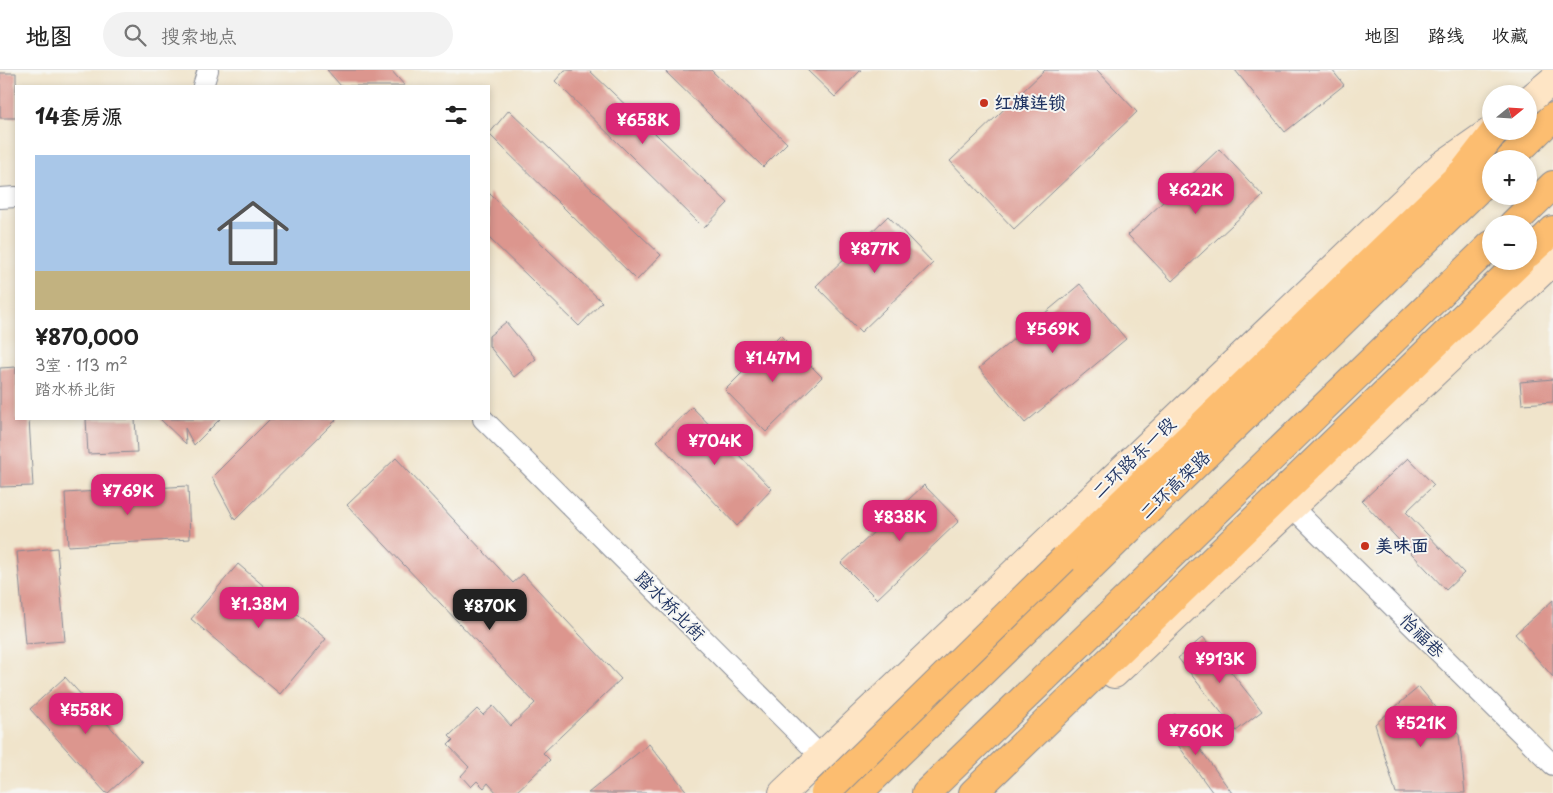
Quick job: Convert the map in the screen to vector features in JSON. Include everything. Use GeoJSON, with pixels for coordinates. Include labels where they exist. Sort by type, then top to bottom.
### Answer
{"type":"FeatureCollection","features":[{"type":"Feature","properties":{"kind":"highway"},"geometry":{"type":"LineString","coordinates":[[1519,150],[1553,117]]}},
{"type":"Feature","properties":{"kind":"highway"},"geometry":{"type":"LineString","coordinates":[[826,793],[1464,171],[1486,140]]}},
{"type":"Feature","properties":{"kind":"highway"},"geometry":{"type":"LineString","coordinates":[[1522,215],[1553,185]]}},
{"type":"Feature","properties":{"kind":"highway","name":"二环高架路"},"geometry":{"type":"LineString","coordinates":[[858,793],[1482,186]]}},
{"type":"Feature","properties":{"kind":"highway"},"geometry":{"type":"LineString","coordinates":[[1537,245],[1553,230]]}},
{"type":"Feature","properties":{"kind":"highway"},"geometry":{"type":"LineString","coordinates":[[926,793],[1482,254]]}},
{"type":"Feature","properties":{"kind":"highway"},"geometry":{"type":"LineString","coordinates":[[973,793],[1512,270]]}},
{"type":"Feature","properties":{"kind":"main road"},"geometry":{"type":"LineString","coordinates":[[1538,92],[1553,80]]}},
{"type":"Feature","properties":{"kind":"main road","name":"二环路东一段"},"geometry":{"type":"LineString","coordinates":[[783,793],[1433,173],[1482,139]]}},
{"type":"Feature","properties":{"kind":"main road"},"geometry":{"type":"LineString","coordinates":[[984,793],[1148,643],[1291,506],[1553,261]]}},
{"type":"Feature","properties":{"kind":"street"},"geometry":{"type":"LineString","coordinates":[[203,85],[208,70]]}},
{"type":"Feature","properties":{"kind":"street"},"geometry":{"type":"LineString","coordinates":[[0,198],[15,197]]}},
{"type":"Feature","properties":{"kind":"street","name":"踏水桥北街"},"geometry":{"type":"LineString","coordinates":[[484,420],[858,793]]}},
{"type":"Feature","properties":{"kind":"street","name":"怡福巷"},"geometry":{"type":"LineString","coordinates":[[1291,506],[1553,765]]}},
{"type":"Feature","properties":{"kind":"building"},"geometry":{"type":"Polygon","coordinates":[[[327,70],[391,70],[404,85],[340,85],[327,70]]]}},
{"type":"Feature","properties":{"kind":"building"},"geometry":{"type":"Polygon","coordinates":[[[565,70],[589,70],[728,203],[704,228],[555,81],[565,70]]]}},
{"type":"Feature","properties":{"kind":"building"},"geometry":{"type":"Polygon","coordinates":[[[664,70],[711,70],[787,143],[763,167],[664,70]]]}},
{"type":"Feature","properties":{"kind":"building"},"geometry":{"type":"Polygon","coordinates":[[[807,70],[861,70],[835,97],[807,70]]]}},
{"type":"Feature","properties":{"kind":"building"},"geometry":{"type":"Polygon","coordinates":[[[1045,70],[1097,70],[1137,112],[1014,229],[950,161],[1045,70]]]}},
{"type":"Feature","properties":{"kind":"building"},"geometry":{"type":"Polygon","coordinates":[[[1235,70],[1332,70],[1344,85],[1285,132],[1235,70]]]}},
{"type":"Feature","properties":{"kind":"building"},"geometry":{"type":"Polygon","coordinates":[[[0,73],[16,73],[15,118],[0,118],[0,73]]]}},
{"type":"Feature","properties":{"kind":"building"},"geometry":{"type":"Polygon","coordinates":[[[509,110],[661,255],[637,280],[490,135],[509,110]]]}},
{"type":"Feature","properties":{"kind":"building"},"geometry":{"type":"Polygon","coordinates":[[[1219,149],[1263,196],[1172,281],[1128,235],[1219,149]]]}},
{"type":"Feature","properties":{"kind":"building"},"geometry":{"type":"Polygon","coordinates":[[[490,194],[602,302],[579,326],[490,239],[490,194]]]}},
{"type":"Feature","properties":{"kind":"building"},"geometry":{"type":"Polygon","coordinates":[[[888,216],[933,263],[861,332],[816,286],[888,216]]]}},
{"type":"Feature","properties":{"kind":"building"},"geometry":{"type":"Polygon","coordinates":[[[1080,284],[1126,339],[1025,423],[979,368],[1080,284]]]}},
{"type":"Feature","properties":{"kind":"building"},"geometry":{"type":"Polygon","coordinates":[[[506,322],[536,359],[514,377],[490,347],[490,335],[506,322]]]}},
{"type":"Feature","properties":{"kind":"building"},"geometry":{"type":"Polygon","coordinates":[[[780,335],[822,377],[766,432],[725,390],[780,335]]]}},
{"type":"Feature","properties":{"kind":"building"},"geometry":{"type":"Polygon","coordinates":[[[15,367],[15,420],[29,420],[33,486],[0,487],[0,368],[15,367]]]}},
{"type":"Feature","properties":{"kind":"building"},"geometry":{"type":"Polygon","coordinates":[[[1553,379],[1553,402],[1522,404],[1520,382],[1553,379]]]}},
{"type":"Feature","properties":{"kind":"building"},"geometry":{"type":"Polygon","coordinates":[[[692,407],[772,489],[737,526],[657,441],[692,407]]]}},
{"type":"Feature","properties":{"kind":"building"},"geometry":{"type":"Polygon","coordinates":[[[86,420],[135,420],[137,452],[88,454],[86,420]]]}},
{"type":"Feature","properties":{"kind":"building"},"geometry":{"type":"Polygon","coordinates":[[[161,420],[219,420],[194,445],[185,428],[186,444],[161,420]]]}},
{"type":"Feature","properties":{"kind":"building"},"geometry":{"type":"Polygon","coordinates":[[[269,420],[336,420],[235,520],[212,477],[269,420]]]}},
{"type":"Feature","properties":{"kind":"building"},"geometry":{"type":"Polygon","coordinates":[[[396,458],[513,583],[523,574],[621,679],[543,753],[550,760],[515,793],[497,793],[488,783],[484,788],[477,781],[471,787],[461,776],[469,767],[448,745],[453,740],[449,736],[477,709],[483,715],[493,706],[511,726],[535,703],[347,505],[396,458]]]}},
{"type":"Feature","properties":{"kind":"building"},"geometry":{"type":"Polygon","coordinates":[[[1408,458],[1434,485],[1406,512],[1464,573],[1446,590],[1362,501],[1408,458]]]}},
{"type":"Feature","properties":{"kind":"building"},"geometry":{"type":"Polygon","coordinates":[[[924,485],[959,521],[877,599],[841,563],[924,485]]]}},
{"type":"Feature","properties":{"kind":"building"},"geometry":{"type":"Polygon","coordinates":[[[188,486],[190,539],[68,546],[65,493],[188,486]]]}},
{"type":"Feature","properties":{"kind":"building"},"geometry":{"type":"Polygon","coordinates":[[[57,548],[65,641],[25,644],[17,552],[57,548]]]}},
{"type":"Feature","properties":{"kind":"building"},"geometry":{"type":"Polygon","coordinates":[[[238,564],[326,639],[280,694],[191,619],[238,564]]]}},
{"type":"Feature","properties":{"kind":"building"},"geometry":{"type":"Polygon","coordinates":[[[1553,600],[1553,677],[1515,634],[1553,600]]]}},
{"type":"Feature","properties":{"kind":"building"},"geometry":{"type":"Polygon","coordinates":[[[1203,637],[1262,711],[1236,731],[1178,658],[1203,637]]]}},
{"type":"Feature","properties":{"kind":"building"},"geometry":{"type":"Polygon","coordinates":[[[65,677],[142,762],[108,793],[30,709],[65,677]]]}},
{"type":"Feature","properties":{"kind":"building"},"geometry":{"type":"Polygon","coordinates":[[[1419,687],[1459,735],[1465,793],[1396,793],[1375,724],[1419,687]]]}},
{"type":"Feature","properties":{"kind":"building"},"geometry":{"type":"Polygon","coordinates":[[[1175,714],[1232,793],[1213,793],[1162,723],[1175,714]]]}},
{"type":"Feature","properties":{"kind":"building"},"geometry":{"type":"Polygon","coordinates":[[[649,744],[688,793],[588,793],[649,744]]]}},
{"type":"Feature","properties":{"kind":"place","name":"红旗连锁"},"geometry":{"type":"Point","coordinates":[984,103]}},
{"type":"Feature","properties":{"kind":"place","name":"美味面"},"geometry":{"type":"Point","coordinates":[1365,546]}}]}
